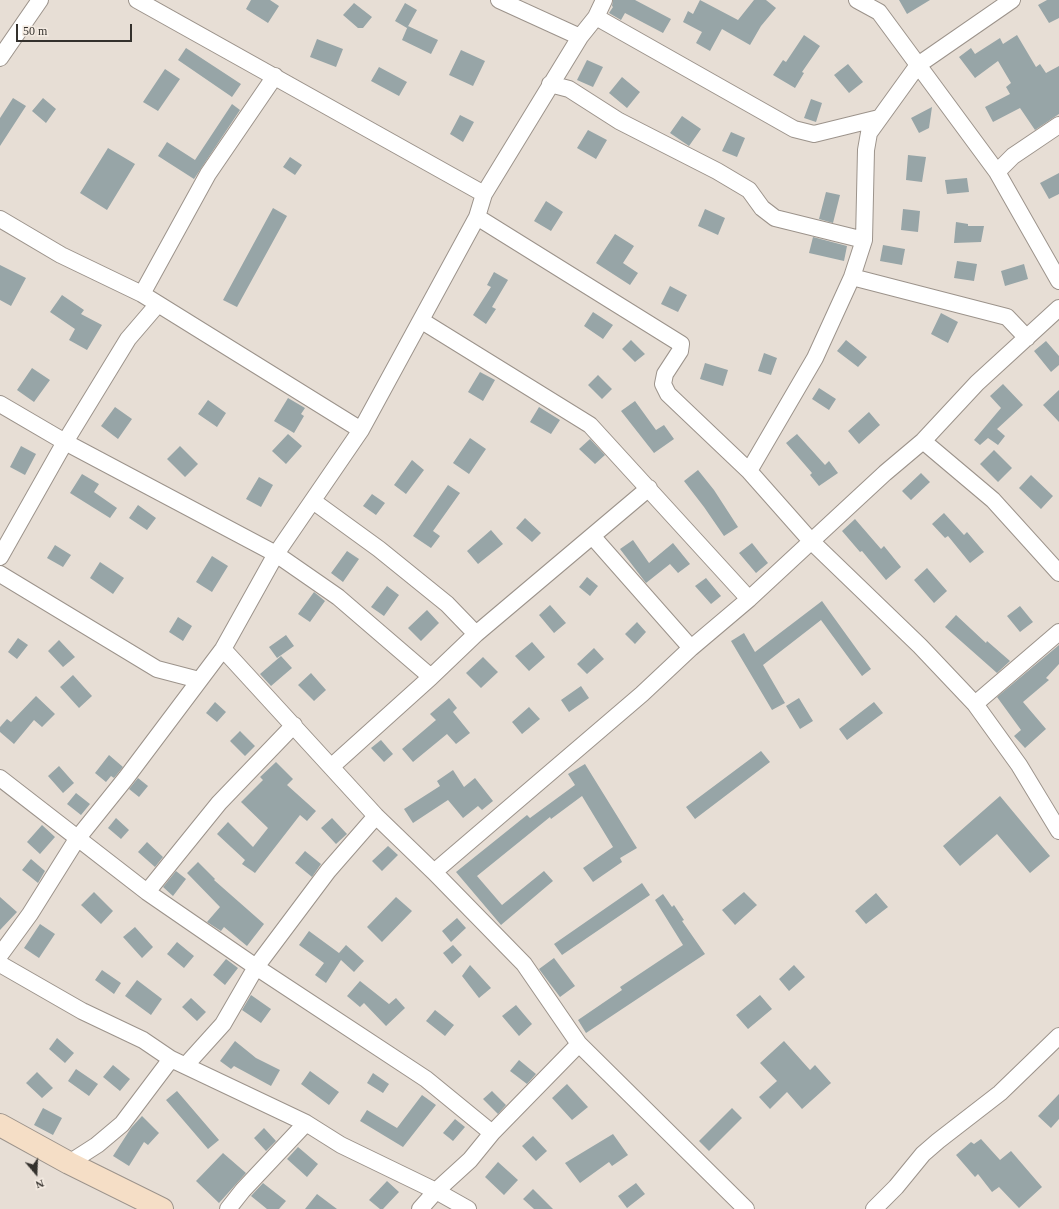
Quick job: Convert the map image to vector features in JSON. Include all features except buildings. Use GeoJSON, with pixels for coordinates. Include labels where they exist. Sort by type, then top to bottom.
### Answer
{"type":"FeatureCollection","features":[{"type":"Feature","properties":{"kind":"street"},"geometry":{"type":"LineString","coordinates":[[0,58],[40,0]]}},
{"type":"Feature","properties":{"kind":"street"},"geometry":{"type":"LineString","coordinates":[[137,0],[484,194]]}},
{"type":"Feature","properties":{"kind":"street"},"geometry":{"type":"LineString","coordinates":[[499,0],[580,38]]}},
{"type":"Feature","properties":{"kind":"street"},"geometry":{"type":"LineString","coordinates":[[0,955],[30,914],[77,839],[126,778],[223,649],[276,554],[361,430],[422,321],[477,217],[484,194],[550,84],[580,38],[596,17],[604,0]]}},
{"type":"Feature","properties":{"kind":"street"},"geometry":{"type":"LineString","coordinates":[[857,0],[879,12],[997,172],[1059,281]]}},
{"type":"Feature","properties":{"kind":"street"},"geometry":{"type":"LineString","coordinates":[[749,471],[815,358],[852,277],[864,240],[866,150],[869,133],[918,66],[1007,1]]}},
{"type":"Feature","properties":{"kind":"street"},"geometry":{"type":"LineString","coordinates":[[596,17],[794,130],[814,134],[879,118]]}},
{"type":"Feature","properties":{"kind":"street"},"geometry":{"type":"LineString","coordinates":[[142,294],[208,174],[274,76]]}},
{"type":"Feature","properties":{"kind":"street"},"geometry":{"type":"LineString","coordinates":[[550,84],[570,89],[619,121],[717,171],[749,190],[762,208],[775,218],[864,240]]}},
{"type":"Feature","properties":{"kind":"street"},"geometry":{"type":"LineString","coordinates":[[997,172],[1013,156],[1059,125]]}},
{"type":"Feature","properties":{"kind":"street"},"geometry":{"type":"LineString","coordinates":[[477,217],[681,344],[680,351],[665,374],[663,384],[668,394],[749,471],[810,541],[920,646],[975,704],[1019,765],[1059,831]]}},
{"type":"Feature","properties":{"kind":"street"},"geometry":{"type":"LineString","coordinates":[[0,219],[61,254],[142,294],[361,430]]}},
{"type":"Feature","properties":{"kind":"street"},"geometry":{"type":"LineString","coordinates":[[852,277],[1007,317],[1026,338]]}},
{"type":"Feature","properties":{"kind":"street"},"geometry":{"type":"LineString","coordinates":[[0,557],[65,442],[128,339],[158,304]]}},
{"type":"Feature","properties":{"kind":"street"},"geometry":{"type":"LineString","coordinates":[[434,872],[642,694],[691,648],[749,599],[810,541],[922,441],[977,383],[1059,308]]}},
{"type":"Feature","properties":{"kind":"street"},"geometry":{"type":"LineString","coordinates":[[422,321],[590,425],[749,599]]}},
{"type":"Feature","properties":{"kind":"street"},"geometry":{"type":"LineString","coordinates":[[0,404],[65,442],[276,554],[338,597],[432,677]]}},
{"type":"Feature","properties":{"kind":"street"},"geometry":{"type":"LineString","coordinates":[[922,441],[993,500],[1059,573]]}},
{"type":"Feature","properties":{"kind":"street"},"geometry":{"type":"LineString","coordinates":[[331,766],[432,677],[476,634],[649,488]]}},
{"type":"Feature","properties":{"kind":"street"},"geometry":{"type":"LineString","coordinates":[[313,501],[379,549],[447,604],[476,634]]}},
{"type":"Feature","properties":{"kind":"street"},"geometry":{"type":"LineString","coordinates":[[592,537],[691,648]]}},
{"type":"Feature","properties":{"kind":"street"},"geometry":{"type":"LineString","coordinates":[[0,574],[157,669],[199,680]]}},
{"type":"Feature","properties":{"kind":"street"},"geometry":{"type":"LineString","coordinates":[[975,704],[1059,632]]}},
{"type":"Feature","properties":{"kind":"street"},"geometry":{"type":"LineString","coordinates":[[223,649],[376,816],[434,872],[524,964],[578,1044],[746,1209]]}},
{"type":"Feature","properties":{"kind":"street"},"geometry":{"type":"LineString","coordinates":[[147,892],[219,803],[294,725]]}},
{"type":"Feature","properties":{"kind":"street"},"geometry":{"type":"LineString","coordinates":[[0,778],[147,892],[256,967],[426,1079],[492,1133]]}},
{"type":"Feature","properties":{"kind":"street"},"geometry":{"type":"LineString","coordinates":[[69,1164],[97,1145],[122,1124],[178,1062],[223,1024],[256,967],[328,871],[376,816]]}},
{"type":"Feature","properties":{"kind":"street"},"geometry":{"type":"LineString","coordinates":[[0,964],[82,1011],[143,1040],[178,1062],[306,1123],[341,1145],[436,1191],[468,1209]]}},
{"type":"Feature","properties":{"kind":"street"},"geometry":{"type":"LineString","coordinates":[[874,1209],[896,1187],[923,1154],[1000,1093],[1059,1036]]}},
{"type":"Feature","properties":{"kind":"street"},"geometry":{"type":"LineString","coordinates":[[420,1209],[436,1191],[470,1160],[492,1133],[578,1044]]}},
{"type":"Feature","properties":{"kind":"street"},"geometry":{"type":"LineString","coordinates":[[228,1209],[243,1190],[306,1123]]}},
{"type":"Feature","properties":{"kind":"street"},"geometry":{"type":"LineString","coordinates":[[0,1125],[69,1164],[161,1209]]}}]}
